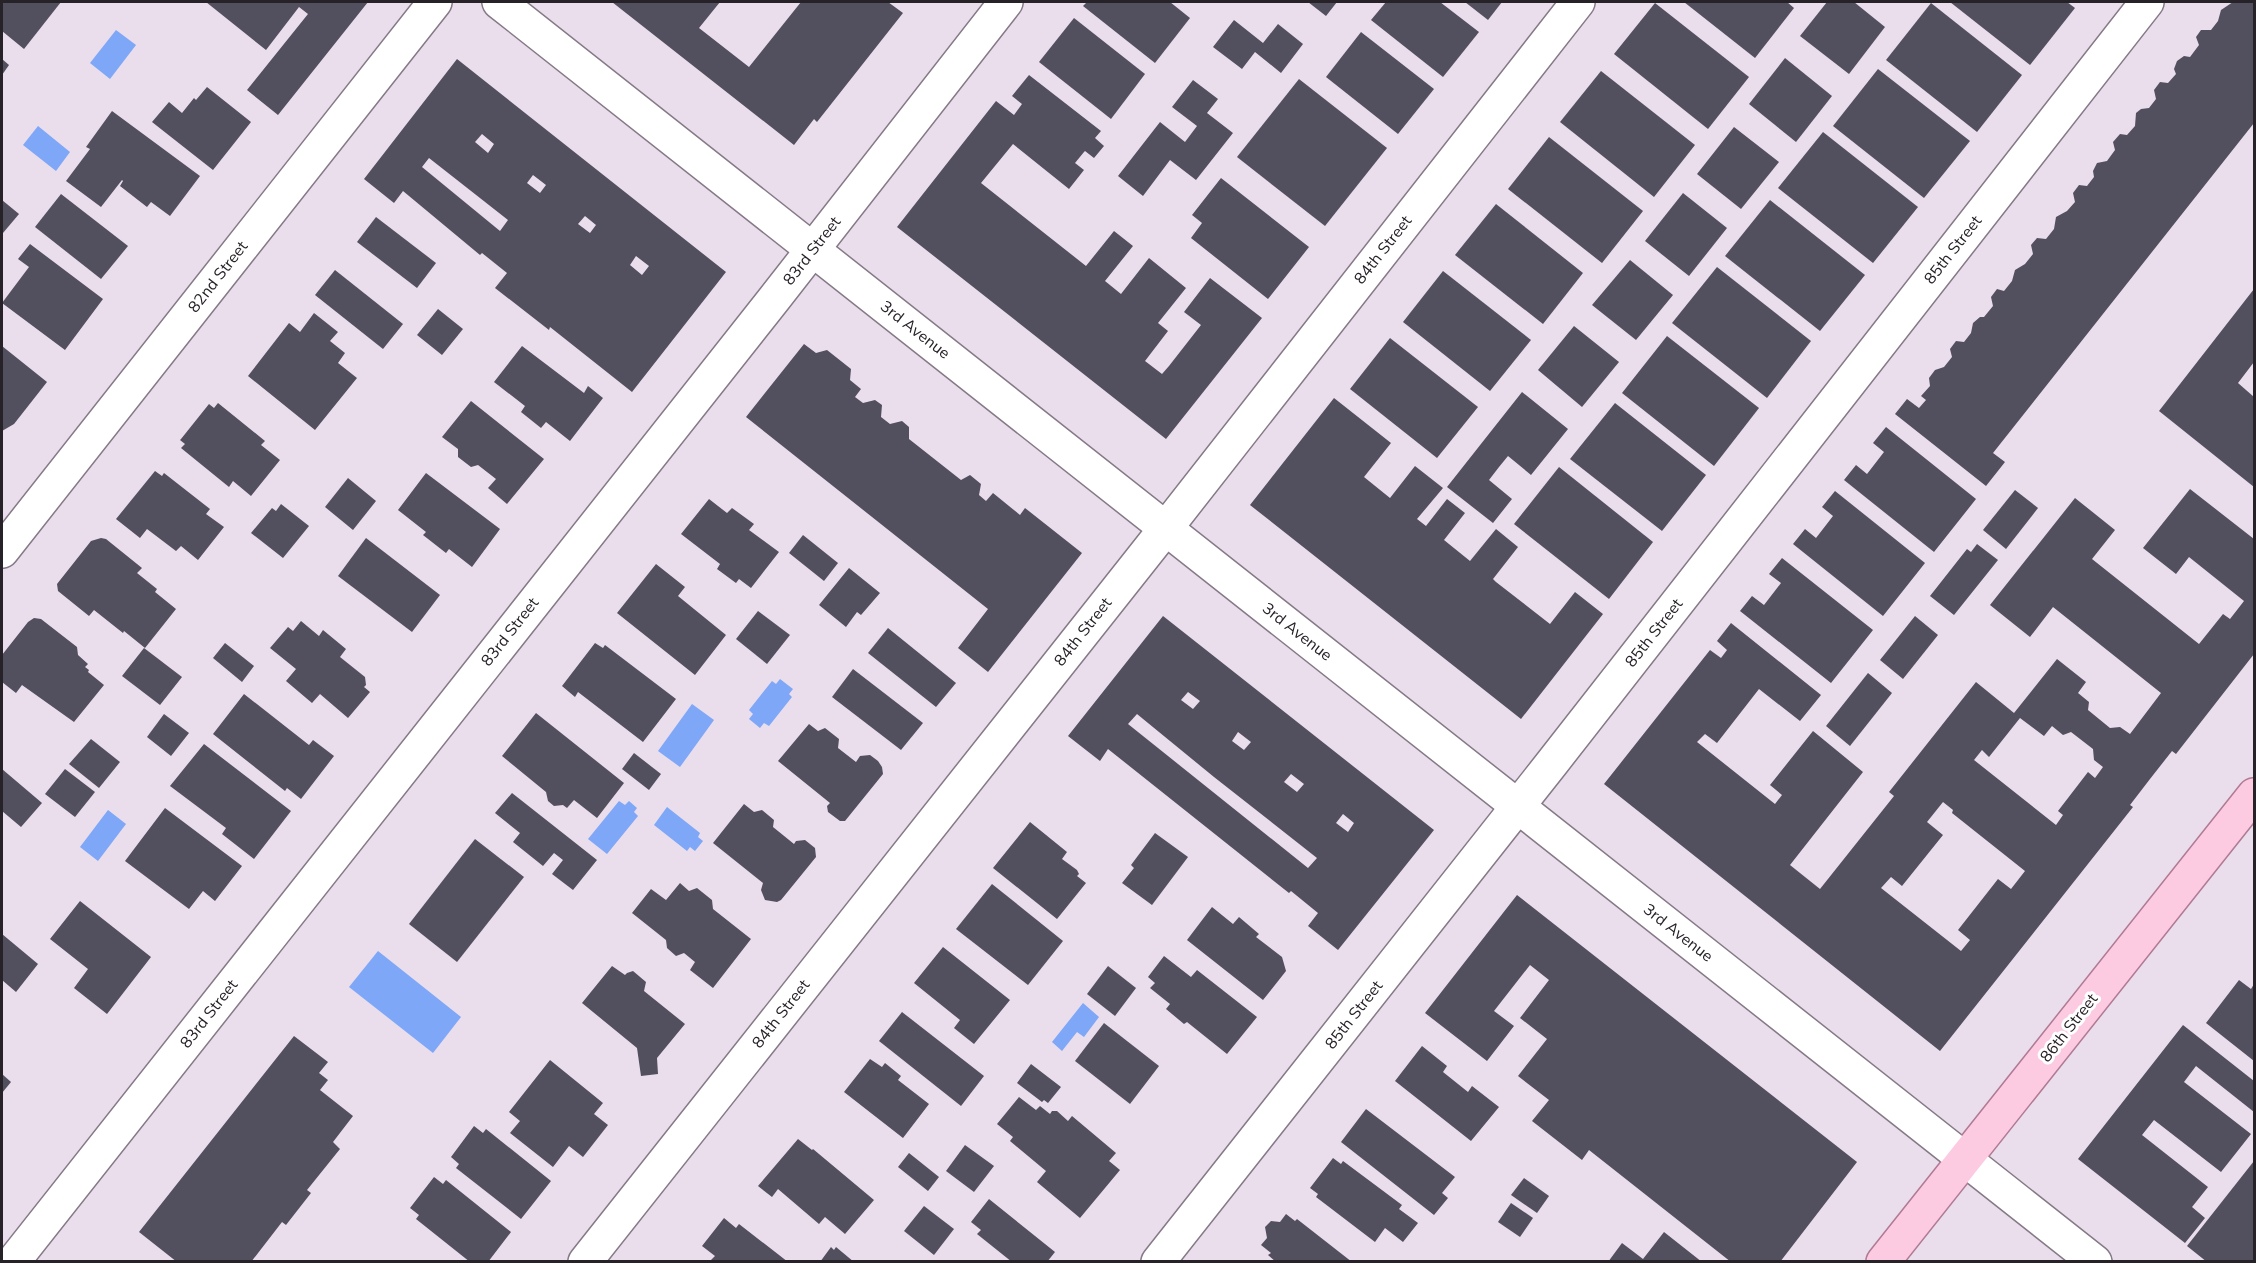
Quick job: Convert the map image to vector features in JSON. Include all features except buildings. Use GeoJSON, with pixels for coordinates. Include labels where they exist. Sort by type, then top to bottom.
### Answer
{"type":"FeatureCollection","features":[{"type":"Feature","properties":{"kind":"main road","name":"86th Street"},"geometry":{"type":"LineString","coordinates":[[1883,1262],[2254,795]]}},
{"type":"Feature","properties":{"kind":"street","name":"82nd Street"},"geometry":{"type":"LineString","coordinates":[[2,551],[435,2]]}},
{"type":"Feature","properties":{"kind":"street","name":"3rd Avenue"},"geometry":{"type":"LineString","coordinates":[[499,2],[2095,1262]]}},
{"type":"Feature","properties":{"kind":"street","name":"83rd Street"},"geometry":{"type":"LineString","coordinates":[[13,1262],[813,250],[1006,2]]}},
{"type":"Feature","properties":{"kind":"street","name":"84th Street"},"geometry":{"type":"LineString","coordinates":[[585,1262],[1166,528],[1578,2]]}},
{"type":"Feature","properties":{"kind":"street","name":"85th Street"},"geometry":{"type":"LineString","coordinates":[[1158,1262],[1518,807],[2147,2]]}},
{"type":"Feature","properties":{"kind":"water"},"geometry":{"type":"Polygon","coordinates":[[[116,30],[136,45],[110,79],[90,63],[116,30]]]}},
{"type":"Feature","properties":{"kind":"water"},"geometry":{"type":"Polygon","coordinates":[[[38,126],[70,152],[56,171],[23,145],[38,126]]]}},
{"type":"Feature","properties":{"kind":"water"},"geometry":{"type":"Polygon","coordinates":[[[780,679],[793,689],[789,694],[792,697],[769,726],[764,723],[760,728],[749,719],[753,714],[749,710],[772,681],[776,684],[780,679]]]}},
{"type":"Feature","properties":{"kind":"water"},"geometry":{"type":"Polygon","coordinates":[[[692,704],[714,720],[680,767],[658,751],[692,704]]]}},
{"type":"Feature","properties":{"kind":"water"},"geometry":{"type":"Polygon","coordinates":[[[619,801],[625,805],[629,801],[637,808],[634,812],[638,816],[607,854],[588,839],[619,801]]]}},
{"type":"Feature","properties":{"kind":"water"},"geometry":{"type":"Polygon","coordinates":[[[667,807],[700,833],[698,837],[703,841],[695,851],[690,847],[687,851],[654,825],[667,807]]]}},
{"type":"Feature","properties":{"kind":"water"},"geometry":{"type":"Polygon","coordinates":[[[108,810],[126,824],[98,861],[80,847],[108,810]]]}},
{"type":"Feature","properties":{"kind":"water"},"geometry":{"type":"Polygon","coordinates":[[[378,951],[461,1017],[433,1053],[349,987],[378,951]]]}},
{"type":"Feature","properties":{"kind":"water"},"geometry":{"type":"Polygon","coordinates":[[[1083,1003],[1099,1017],[1084,1037],[1077,1032],[1062,1051],[1052,1042],[1083,1003]]]}}]}
